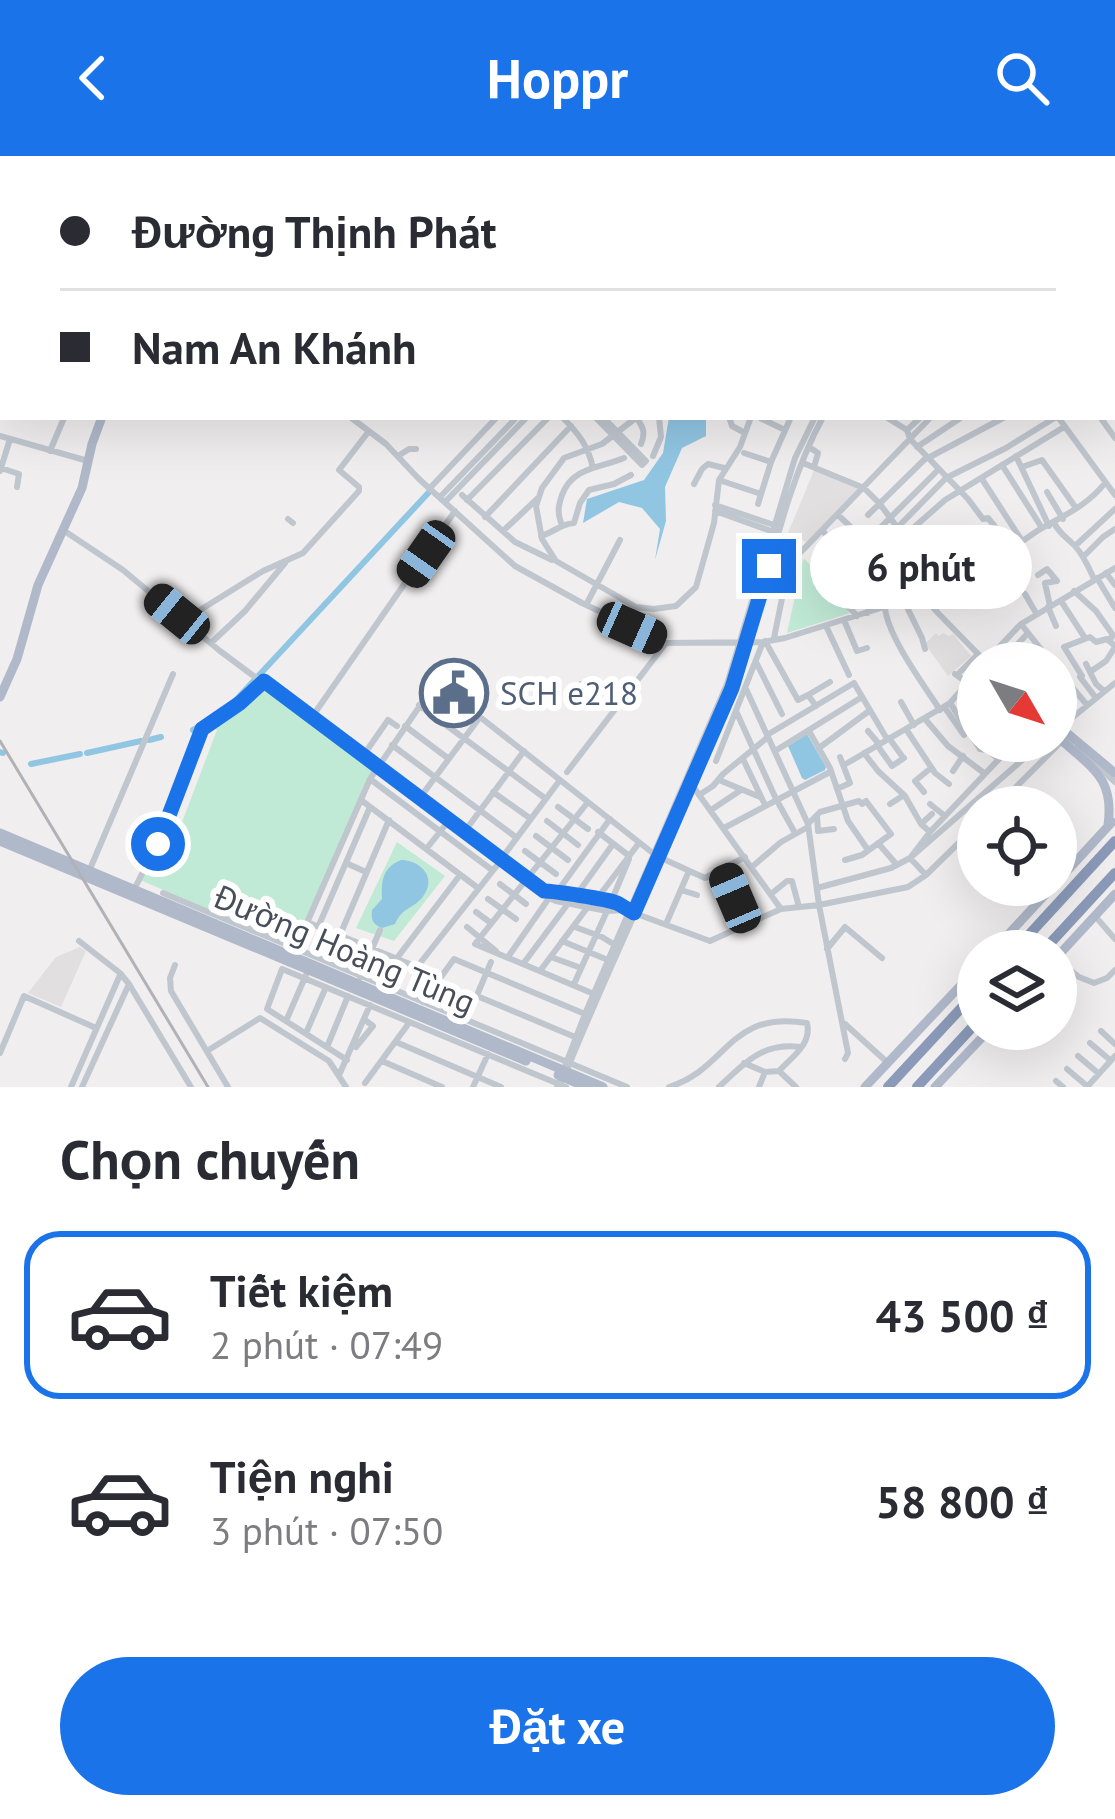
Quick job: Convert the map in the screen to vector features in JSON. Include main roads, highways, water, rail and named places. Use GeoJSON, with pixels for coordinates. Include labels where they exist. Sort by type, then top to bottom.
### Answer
{"type":"FeatureCollection","features":[{"type":"Feature","properties":{"kind":"highway"},"geometry":{"type":"LineString","coordinates":[[1033,930],[1115,841]]}},
{"type":"Feature","properties":{"kind":"highway"},"geometry":{"type":"LineString","coordinates":[[1062,930],[1115,873]]}},
{"type":"Feature","properties":{"kind":"highway"},"geometry":{"type":"LineString","coordinates":[[888,1087],[957,1013]]}},
{"type":"Feature","properties":{"kind":"highway"},"geometry":{"type":"LineString","coordinates":[[917,1087],[957,1043]]}},
{"type":"Feature","properties":{"kind":"main road"},"geometry":{"type":"LineString","coordinates":[[0,698],[17,659],[38,585],[82,488],[101,420]]}},
{"type":"Feature","properties":{"kind":"main road"},"geometry":{"type":"LineString","coordinates":[[1077,747],[1115,778]]}},
{"type":"Feature","properties":{"kind":"main road"},"geometry":{"type":"LineString","coordinates":[[1077,751],[1107,783],[1113,805],[1112,821],[1077,858]]}},
{"type":"Feature","properties":{"kind":"main road","name":"Đường Hoàng Tùng"},"geometry":{"type":"LineString","coordinates":[[0,837],[161,901]]}},
{"type":"Feature","properties":{"kind":"main road","name":"Đường Hoàng Tùng"},"geometry":{"type":"LineString","coordinates":[[88,874],[359,980],[416,1012]]}},
{"type":"Feature","properties":{"kind":"main road"},"geometry":{"type":"LineString","coordinates":[[1077,935],[1115,894]]}},
{"type":"Feature","properties":{"kind":"main road"},"geometry":{"type":"LineString","coordinates":[[1012,930],[1034,906]]}},
{"type":"Feature","properties":{"kind":"main road","name":"Đường Hoàng Tùng"},"geometry":{"type":"LineString","coordinates":[[224,927],[306,974],[416,1012],[586,1087]]}},
{"type":"Feature","properties":{"kind":"main road"},"geometry":{"type":"LineString","coordinates":[[865,1087],[957,990]]}},
{"type":"Feature","properties":{"kind":"main road"},"geometry":{"type":"LineString","coordinates":[[950,997],[957,1004]]}},
{"type":"Feature","properties":{"kind":"main road"},"geometry":{"type":"LineString","coordinates":[[935,1087],[958,1050]]}},
{"type":"Feature","properties":{"kind":"main road","name":"Đường Hoàng Tùng"},"geometry":{"type":"LineString","coordinates":[[563,1077],[603,1087]]}},
{"type":"Feature","properties":{"kind":"water"},"geometry":{"type":"Polygon","coordinates":[[[668,420],[706,420],[706,436],[682,448],[665,487],[666,521],[655,560],[660,529],[642,508],[619,502],[583,523],[587,499],[644,480],[663,453],[668,420]]]}},
{"type":"Feature","properties":{"kind":"water"},"geometry":{"type":"Polygon","coordinates":[[[807,734],[826,767],[805,780],[788,746],[807,734]]]}},
{"type":"Feature","properties":{"kind":"water"},"geometry":{"type":"Polygon","coordinates":[[[401,860],[424,870],[427,888],[395,924],[382,928],[373,921],[372,910],[382,899],[387,871],[401,860]]]}},
{"type":"Feature","properties":{"kind":"waterway"},"geometry":{"type":"LineString","coordinates":[[236,700],[431,490]]}},
{"type":"Feature","properties":{"kind":"waterway"},"geometry":{"type":"LineString","coordinates":[[193,730],[212,720]]}},
{"type":"Feature","properties":{"kind":"waterway"},"geometry":{"type":"LineString","coordinates":[[149,740],[161,737]]}},
{"type":"Feature","properties":{"kind":"waterway"},"geometry":{"type":"LineString","coordinates":[[87,753],[141,741]]}},
{"type":"Feature","properties":{"kind":"waterway"},"geometry":{"type":"LineString","coordinates":[[31,764],[80,754]]}},
{"type":"Feature","properties":{"kind":"railway"},"geometry":{"type":"LineString","coordinates":[[0,741],[208,1087]]}},
{"type":"Feature","properties":{"kind":"place","name":"SCH e218"},"geometry":{"type":"Point","coordinates":[454,693]}}]}
